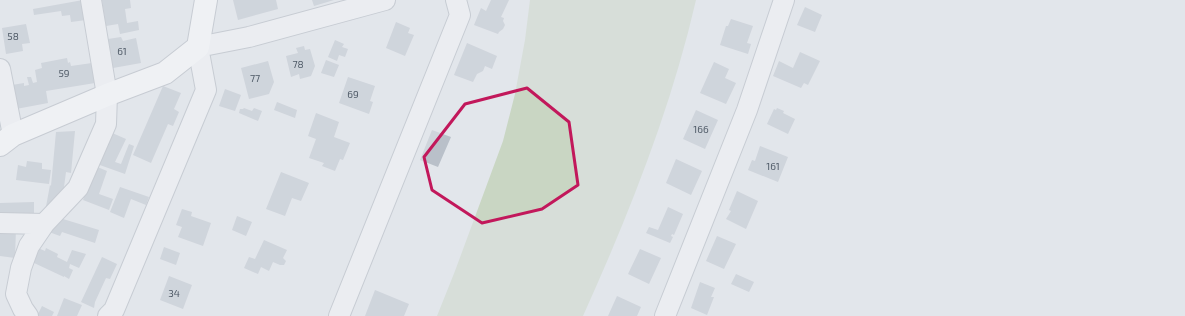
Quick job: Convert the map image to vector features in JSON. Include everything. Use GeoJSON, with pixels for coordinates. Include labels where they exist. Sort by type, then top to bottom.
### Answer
{"type":"FeatureCollection","features":[{"type":"Feature","properties":{"kind":"street"},"geometry":{"type":"LineString","coordinates":[[28,316],[16,294],[21,268],[29,246],[44,224],[78,188],[106,124],[107,95],[92,0]]}},
{"type":"Feature","properties":{"kind":"street"},"geometry":{"type":"LineString","coordinates":[[108,316],[114,310],[206,90],[198,47],[206,0]]}},
{"type":"Feature","properties":{"kind":"street"},"geometry":{"type":"LineString","coordinates":[[0,69],[6,140],[107,95],[165,74],[198,47],[249,37],[385,0]]}},
{"type":"Feature","properties":{"kind":"street"},"geometry":{"type":"LineString","coordinates":[[339,316],[460,15],[456,0]]}},
{"type":"Feature","properties":{"kind":"street"},"geometry":{"type":"LineString","coordinates":[[665,316],[747,110],[784,0]]}},
{"type":"Feature","properties":{"kind":"street"},"geometry":{"type":"LineString","coordinates":[[0,223],[44,224]]}},
{"type":"Feature","properties":{"kind":"highlighted area"},"geometry":{"type":"Polygon","coordinates":[[[527,88],[569,122],[578,185],[542,209],[482,223],[432,190],[424,157],[465,104],[527,88]]]}},
{"type":"Feature","properties":{"kind":"green space"},"geometry":{"type":"Polygon","coordinates":[[[530,0],[696,0],[674,81],[647,161],[617,239],[583,316],[437,316],[503,141],[515,94],[525,40],[530,0]]]}},
{"type":"Feature","properties":{"kind":"building"},"geometry":{"type":"Polygon","coordinates":[[[83,0],[86,20],[71,22],[70,15],[62,16],[61,11],[34,15],[33,9],[83,0]]]}},
{"type":"Feature","properties":{"kind":"building"},"geometry":{"type":"Polygon","coordinates":[[[102,0],[130,0],[131,8],[125,9],[127,23],[138,21],[139,30],[120,34],[118,24],[106,26],[102,0]]]}},
{"type":"Feature","properties":{"kind":"building"},"geometry":{"type":"Polygon","coordinates":[[[233,0],[276,0],[278,9],[238,20],[233,0]]]}},
{"type":"Feature","properties":{"kind":"building"},"geometry":{"type":"Polygon","coordinates":[[[312,0],[334,0],[314,6],[312,0]]]}},
{"type":"Feature","properties":{"kind":"building"},"geometry":{"type":"Polygon","coordinates":[[[491,0],[509,0],[501,17],[504,18],[503,21],[505,25],[498,34],[474,25],[481,8],[486,11],[491,0]]]}},
{"type":"Feature","properties":{"kind":"building"},"geometry":{"type":"Polygon","coordinates":[[[805,7],[822,15],[815,32],[797,25],[805,7]]]}},
{"type":"Feature","properties":{"kind":"building"},"geometry":{"type":"Polygon","coordinates":[[[731,19],[753,26],[747,43],[751,44],[748,54],[720,45],[726,26],[728,26],[731,19]]]}},
{"type":"Feature","properties":{"kind":"building"},"geometry":{"type":"Polygon","coordinates":[[[396,22],[410,28],[408,33],[414,35],[405,56],[386,48],[396,22]]]}},
{"type":"Feature","properties":{"kind":"building"},"geometry":{"type":"Polygon","coordinates":[[[26,24],[30,43],[22,44],[23,51],[6,54],[2,28],[26,24]]]}},
{"type":"Feature","properties":{"kind":"building"},"geometry":{"type":"Polygon","coordinates":[[[121,37],[123,41],[136,38],[141,63],[113,68],[108,39],[121,37]]]}},
{"type":"Feature","properties":{"kind":"building"},"geometry":{"type":"Polygon","coordinates":[[[335,40],[344,44],[342,47],[348,49],[345,57],[339,55],[337,61],[328,57],[335,40]]]}},
{"type":"Feature","properties":{"kind":"building"},"geometry":{"type":"Polygon","coordinates":[[[467,43],[497,56],[492,69],[485,66],[483,71],[477,74],[473,82],[454,75],[467,43]]]}},
{"type":"Feature","properties":{"kind":"building"},"geometry":{"type":"Polygon","coordinates":[[[304,46],[305,50],[310,49],[315,66],[311,76],[300,79],[299,74],[291,77],[286,56],[298,53],[296,48],[304,46]]]}},
{"type":"Feature","properties":{"kind":"building"},"geometry":{"type":"Polygon","coordinates":[[[800,52],[820,61],[808,85],[804,83],[801,88],[773,76],[779,61],[793,68],[800,52]]]}},
{"type":"Feature","properties":{"kind":"building"},"geometry":{"type":"Polygon","coordinates":[[[67,58],[68,63],[70,62],[71,66],[92,63],[95,83],[46,91],[48,103],[16,109],[12,85],[24,83],[24,86],[29,85],[27,77],[31,77],[33,83],[37,82],[35,70],[42,68],[41,63],[67,58]]]}},
{"type":"Feature","properties":{"kind":"building"},"geometry":{"type":"Polygon","coordinates":[[[326,60],[339,65],[334,77],[321,73],[326,60]]]}},
{"type":"Feature","properties":{"kind":"building"},"geometry":{"type":"Polygon","coordinates":[[[268,61],[274,82],[269,94],[249,99],[241,68],[268,61]]]}},
{"type":"Feature","properties":{"kind":"building"},"geometry":{"type":"Polygon","coordinates":[[[714,62],[729,69],[725,78],[736,83],[726,104],[700,93],[714,62]]]}},
{"type":"Feature","properties":{"kind":"building"},"geometry":{"type":"Polygon","coordinates":[[[348,77],[375,86],[370,101],[373,102],[369,114],[339,103],[348,77]]]}},
{"type":"Feature","properties":{"kind":"building"},"geometry":{"type":"Polygon","coordinates":[[[163,86],[181,93],[174,109],[179,112],[173,126],[168,124],[151,163],[133,155],[163,86]]]}},
{"type":"Feature","properties":{"kind":"building"},"geometry":{"type":"Polygon","coordinates":[[[225,89],[241,95],[235,111],[219,106],[225,89]]]}},
{"type":"Feature","properties":{"kind":"building"},"geometry":{"type":"Polygon","coordinates":[[[277,102],[297,110],[295,118],[274,110],[277,102]]]}},
{"type":"Feature","properties":{"kind":"building"},"geometry":{"type":"Polygon","coordinates":[[[244,108],[252,111],[254,108],[262,111],[258,121],[239,113],[240,109],[244,108]]]}},
{"type":"Feature","properties":{"kind":"building"},"geometry":{"type":"Polygon","coordinates":[[[777,108],[795,119],[788,134],[767,124],[774,109],[776,110],[777,108]]]}},
{"type":"Feature","properties":{"kind":"building"},"geometry":{"type":"Polygon","coordinates":[[[696,110],[718,120],[705,149],[683,139],[696,110]]]}},
{"type":"Feature","properties":{"kind":"building"},"geometry":{"type":"Polygon","coordinates":[[[316,113],[339,122],[334,137],[350,143],[343,160],[340,159],[335,171],[322,166],[324,163],[309,158],[316,139],[308,136],[316,113]]]}},
{"type":"Feature","properties":{"kind":"building"},"geometry":{"type":"Polygon","coordinates":[[[432,130],[451,137],[438,167],[420,160],[432,130]]]}},
{"type":"Feature","properties":{"kind":"building"},"geometry":{"type":"Polygon","coordinates":[[[75,131],[71,173],[66,172],[64,187],[70,188],[45,212],[50,185],[51,186],[56,132],[75,131]]]}},
{"type":"Feature","properties":{"kind":"building"},"geometry":{"type":"Polygon","coordinates":[[[110,132],[126,139],[115,162],[121,164],[129,144],[134,146],[125,174],[97,164],[110,132]]]}},
{"type":"Feature","properties":{"kind":"building"},"geometry":{"type":"Polygon","coordinates":[[[760,146],[788,157],[778,182],[748,170],[752,160],[755,161],[760,146]]]}},
{"type":"Feature","properties":{"kind":"building"},"geometry":{"type":"Polygon","coordinates":[[[676,159],[702,171],[691,195],[666,183],[676,159]]]}},
{"type":"Feature","properties":{"kind":"building"},"geometry":{"type":"Polygon","coordinates":[[[27,161],[42,163],[42,169],[51,170],[49,184],[16,180],[18,165],[26,167],[27,161]]]}},
{"type":"Feature","properties":{"kind":"building"},"geometry":{"type":"Polygon","coordinates":[[[95,166],[107,171],[99,194],[113,199],[109,210],[83,200],[95,166]]]}},
{"type":"Feature","properties":{"kind":"building"},"geometry":{"type":"Polygon","coordinates":[[[281,172],[309,183],[301,201],[292,198],[285,216],[266,209],[281,172]]]}},
{"type":"Feature","properties":{"kind":"building"},"geometry":{"type":"Polygon","coordinates":[[[120,187],[149,197],[146,205],[131,199],[124,218],[110,212],[120,187]]]}},
{"type":"Feature","properties":{"kind":"building"},"geometry":{"type":"Polygon","coordinates":[[[737,191],[758,201],[746,229],[726,219],[731,211],[729,210],[737,191]]]}},
{"type":"Feature","properties":{"kind":"building"},"geometry":{"type":"Polygon","coordinates":[[[34,202],[34,216],[0,217],[0,203],[34,202]]]}},
{"type":"Feature","properties":{"kind":"building"},"geometry":{"type":"Polygon","coordinates":[[[668,207],[683,214],[674,235],[672,234],[671,236],[673,237],[670,243],[646,233],[649,227],[658,230],[668,207]]]}},
{"type":"Feature","properties":{"kind":"building"},"geometry":{"type":"Polygon","coordinates":[[[182,209],[192,212],[191,216],[211,223],[203,246],[178,237],[182,227],[176,225],[182,209]]]}},
{"type":"Feature","properties":{"kind":"building"},"geometry":{"type":"Polygon","coordinates":[[[65,214],[63,219],[99,230],[95,243],[62,232],[60,236],[49,232],[65,214]]]}},
{"type":"Feature","properties":{"kind":"building"},"geometry":{"type":"Polygon","coordinates":[[[237,216],[252,222],[246,236],[232,230],[237,216]]]}},
{"type":"Feature","properties":{"kind":"building"},"geometry":{"type":"Polygon","coordinates":[[[0,227],[16,228],[15,258],[0,256],[0,227]]]}},
{"type":"Feature","properties":{"kind":"building"},"geometry":{"type":"Polygon","coordinates":[[[717,236],[736,244],[724,269],[706,261],[717,236]]]}},
{"type":"Feature","properties":{"kind":"building"},"geometry":{"type":"Polygon","coordinates":[[[264,240],[287,250],[283,258],[286,261],[284,265],[273,262],[269,271],[261,267],[258,274],[244,268],[249,257],[255,259],[264,240]]]}},
{"type":"Feature","properties":{"kind":"building"},"geometry":{"type":"Polygon","coordinates":[[[164,247],[180,253],[176,265],[160,259],[164,247]]]}},
{"type":"Feature","properties":{"kind":"building"},"geometry":{"type":"Polygon","coordinates":[[[38,248],[45,251],[46,248],[58,254],[57,257],[67,262],[72,250],[86,254],[79,268],[70,264],[69,268],[73,270],[69,279],[32,262],[38,248]]]}},
{"type":"Feature","properties":{"kind":"building"},"geometry":{"type":"Polygon","coordinates":[[[640,249],[661,258],[649,284],[628,274],[640,249]]]}},
{"type":"Feature","properties":{"kind":"building"},"geometry":{"type":"Polygon","coordinates":[[[102,257],[117,264],[110,279],[106,278],[95,302],[94,308],[81,302],[102,257]]]}},
{"type":"Feature","properties":{"kind":"building"},"geometry":{"type":"Polygon","coordinates":[[[736,274],[754,282],[749,292],[731,284],[736,274]]]}},
{"type":"Feature","properties":{"kind":"building"},"geometry":{"type":"Polygon","coordinates":[[[169,276],[192,285],[183,309],[160,300],[169,276]]]}},
{"type":"Feature","properties":{"kind":"building"},"geometry":{"type":"Polygon","coordinates":[[[700,282],[715,288],[711,297],[714,297],[707,315],[691,308],[700,282]]]}},
{"type":"Feature","properties":{"kind":"building"},"geometry":{"type":"Polygon","coordinates":[[[375,290],[409,304],[404,316],[365,316],[375,290]]]}},
{"type":"Feature","properties":{"kind":"building"},"geometry":{"type":"Polygon","coordinates":[[[617,296],[641,307],[637,316],[608,316],[617,296]]]}},
{"type":"Feature","properties":{"kind":"building"},"geometry":{"type":"Polygon","coordinates":[[[64,298],[82,305],[77,316],[57,316],[64,298]]]}},
{"type":"Feature","properties":{"kind":"building"},"geometry":{"type":"Polygon","coordinates":[[[42,306],[54,312],[52,316],[37,316],[42,306]]]}}]}
